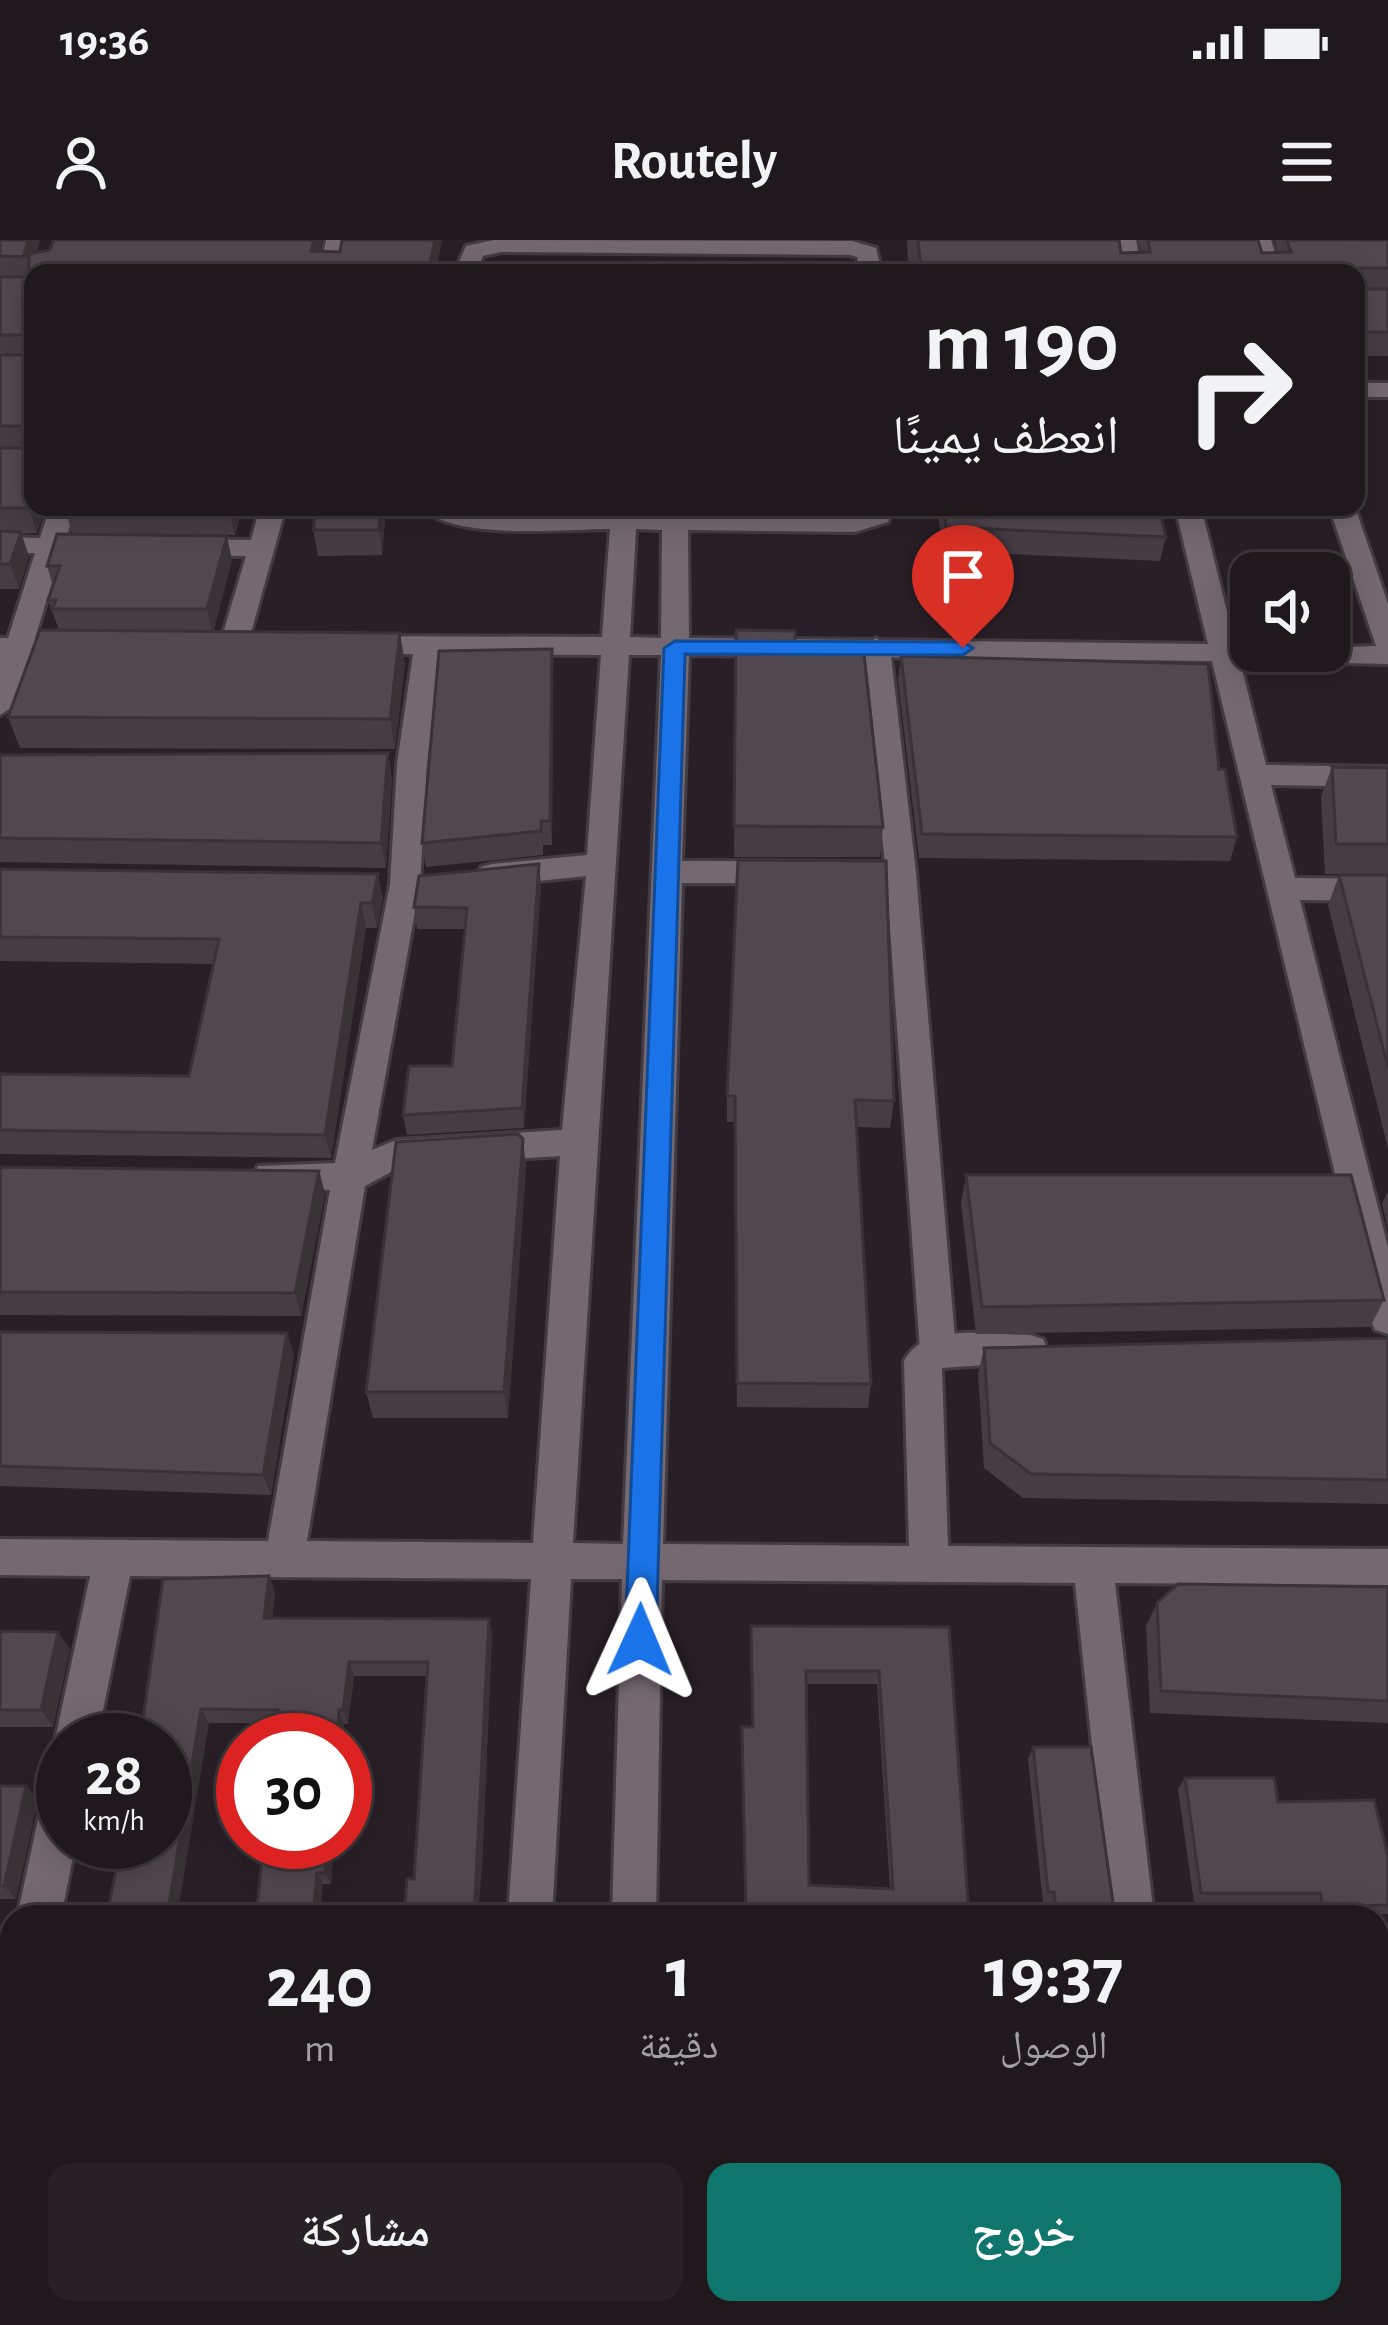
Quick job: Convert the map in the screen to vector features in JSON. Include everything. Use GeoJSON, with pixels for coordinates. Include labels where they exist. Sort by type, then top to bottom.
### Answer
{"type":"FeatureCollection","features":[{"type":"Feature","properties":{"kind":"street"},"geometry":{"type":"LineString","coordinates":[[467,264],[469,256],[492,245],[686,244],[852,248],[868,254],[870,264]]}},
{"type":"Feature","properties":{"kind":"street"},"geometry":{"type":"LineString","coordinates":[[0,706],[10,647],[60,516]]}},
{"type":"Feature","properties":{"kind":"street"},"geometry":{"type":"LineString","coordinates":[[232,647],[269,516]]}},
{"type":"Feature","properties":{"kind":"street"},"geometry":{"type":"LineString","coordinates":[[447,516],[470,520],[557,516]]}},
{"type":"Feature","properties":{"kind":"street"},"geometry":{"type":"LineString","coordinates":[[531,1905],[623,516]]}},
{"type":"Feature","properties":{"kind":"street"},"geometry":{"type":"LineString","coordinates":[[634,1905],[675,648],[675,516]]}},
{"type":"Feature","properties":{"kind":"street"},"geometry":{"type":"LineString","coordinates":[[713,516],[863,524],[879,516]]}},
{"type":"Feature","properties":{"kind":"street"},"geometry":{"type":"LineString","coordinates":[[1189,516],[1280,889],[1380,1337]]}},
{"type":"Feature","properties":{"kind":"street"},"geometry":{"type":"LineString","coordinates":[[1345,516],[1388,644]]}},
{"type":"Feature","properties":{"kind":"street"},"geometry":{"type":"LineString","coordinates":[[0,545],[119,546]]}},
{"type":"Feature","properties":{"kind":"street"},"geometry":{"type":"LineString","coordinates":[[166,547],[259,548]]}},
{"type":"Feature","properties":{"kind":"street"},"geometry":{"type":"LineString","coordinates":[[285,1559],[320,1335],[404,884],[400,764],[428,644]]}},
{"type":"Feature","properties":{"kind":"street"},"geometry":{"type":"LineString","coordinates":[[320,646],[876,646],[1388,655]]}},
{"type":"Feature","properties":{"kind":"street"},"geometry":{"type":"LineString","coordinates":[[876,646],[901,873],[938,1351]]}},
{"type":"Feature","properties":{"kind":"street"},"geometry":{"type":"LineString","coordinates":[[10,647],[114,647]]}},
{"type":"Feature","properties":{"kind":"street"},"geometry":{"type":"LineString","coordinates":[[1252,776],[1388,777]]}},
{"type":"Feature","properties":{"kind":"street"},"geometry":{"type":"LineString","coordinates":[[470,878],[602,864]]}},
{"type":"Feature","properties":{"kind":"street"},"geometry":{"type":"LineString","coordinates":[[666,872],[901,873]]}},
{"type":"Feature","properties":{"kind":"street"},"geometry":{"type":"LineString","coordinates":[[1280,889],[1388,890]]}},
{"type":"Feature","properties":{"kind":"street"},"geometry":{"type":"LineString","coordinates":[[235,1175],[352,1177],[396,1153],[578,1142]]}},
{"type":"Feature","properties":{"kind":"street"},"geometry":{"type":"LineString","coordinates":[[274,1335],[320,1335]]}},
{"type":"Feature","properties":{"kind":"street"},"geometry":{"type":"LineString","coordinates":[[928,1564],[923,1361],[938,1351],[1056,1350]]}},
{"type":"Feature","properties":{"kind":"street"},"geometry":{"type":"LineString","coordinates":[[0,1557],[1388,1567]]}},
{"type":"Feature","properties":{"kind":"street"},"geometry":{"type":"LineString","coordinates":[[82,1713],[114,1558]]}},
{"type":"Feature","properties":{"kind":"street"},"geometry":{"type":"LineString","coordinates":[[1094,1566],[1131,1905]]}},
{"type":"Feature","properties":{"kind":"street"},"geometry":{"type":"LineString","coordinates":[[41,1905],[49,1869]]}},
{"type":"Feature","properties":{"kind":"building"},"geometry":{"type":"Polygon","coordinates":[[[0,240],[28,240],[24,255],[50,250],[54,240],[314,240],[311,251],[340,252],[342,240],[435,240],[430,264],[29,264],[29,257],[0,256],[0,240]]]}},
{"type":"Feature","properties":{"kind":"building"},"geometry":{"type":"Polygon","coordinates":[[[918,240],[1119,240],[1121,253],[1150,252],[1148,240],[1258,240],[1262,253],[1291,252],[1287,240],[1388,240],[1388,268],[1365,268],[1365,264],[920,264],[918,240]]]}},
{"type":"Feature","properties":{"kind":"building"},"geometry":{"type":"Polygon","coordinates":[[[0,277],[24,277],[24,335],[0,335],[0,277]]]}},
{"type":"Feature","properties":{"kind":"building"},"geometry":{"type":"Polygon","coordinates":[[[1365,289],[1388,289],[1388,332],[1365,332],[1365,289]]]}},
{"type":"Feature","properties":{"kind":"building"},"geometry":{"type":"Polygon","coordinates":[[[0,355],[24,355],[24,426],[0,426],[0,355]]]}},
{"type":"Feature","properties":{"kind":"building"},"geometry":{"type":"Polygon","coordinates":[[[0,448],[24,448],[24,508],[0,508],[0,448]]]}},
{"type":"Feature","properties":{"kind":"building"},"geometry":{"type":"Polygon","coordinates":[[[315,516],[380,516],[379,530],[313,530],[315,516]]]}},
{"type":"Feature","properties":{"kind":"building"},"geometry":{"type":"Polygon","coordinates":[[[944,516],[1161,516],[1166,537],[946,527],[944,516]]]}},
{"type":"Feature","properties":{"kind":"building"},"geometry":{"type":"Polygon","coordinates":[[[0,531],[21,532],[10,564],[0,564],[0,531]]]}},
{"type":"Feature","properties":{"kind":"building"},"geometry":{"type":"Polygon","coordinates":[[[57,534],[227,536],[207,609],[52,609],[56,600],[48,600],[60,566],[47,566],[57,534]]]}},
{"type":"Feature","properties":{"kind":"building"},"geometry":{"type":"Polygon","coordinates":[[[40,630],[400,633],[390,719],[8,717],[40,630]]]}},
{"type":"Feature","properties":{"kind":"building"},"geometry":{"type":"Polygon","coordinates":[[[736,630],[795,631],[795,644],[863,645],[883,827],[734,826],[736,630]]]}},
{"type":"Feature","properties":{"kind":"building"},"geometry":{"type":"Polygon","coordinates":[[[552,649],[550,821],[541,821],[541,831],[422,843],[439,651],[552,649]]]}},
{"type":"Feature","properties":{"kind":"building"},"geometry":{"type":"Polygon","coordinates":[[[901,656],[1208,664],[1219,769],[1225,769],[1237,837],[922,834],[901,656]]]}},
{"type":"Feature","properties":{"kind":"building"},"geometry":{"type":"Polygon","coordinates":[[[388,753],[381,843],[0,838],[0,755],[388,753]]]}},
{"type":"Feature","properties":{"kind":"building"},"geometry":{"type":"Polygon","coordinates":[[[1332,767],[1388,768],[1388,844],[1336,844],[1332,767]]]}},
{"type":"Feature","properties":{"kind":"building"},"geometry":{"type":"Polygon","coordinates":[[[738,860],[886,861],[894,1101],[855,1100],[871,1384],[737,1383],[735,1096],[727,1096],[738,860]]]}},
{"type":"Feature","properties":{"kind":"building"},"geometry":{"type":"Polygon","coordinates":[[[539,864],[522,1108],[403,1115],[409,1066],[452,1066],[467,908],[414,907],[419,876],[539,864]]]}},
{"type":"Feature","properties":{"kind":"building"},"geometry":{"type":"Polygon","coordinates":[[[0,869],[378,874],[372,903],[361,903],[325,1135],[0,1130],[0,1074],[189,1076],[219,939],[0,937],[0,869]]]}},
{"type":"Feature","properties":{"kind":"building"},"geometry":{"type":"Polygon","coordinates":[[[1339,875],[1388,875],[1388,1068],[1339,875]]]}},
{"type":"Feature","properties":{"kind":"building"},"geometry":{"type":"Polygon","coordinates":[[[518,1134],[523,1139],[504,1392],[366,1392],[396,1142],[518,1134]]]}},
{"type":"Feature","properties":{"kind":"building"},"geometry":{"type":"Polygon","coordinates":[[[0,1167],[319,1171],[295,1293],[0,1292],[0,1167]]]}},
{"type":"Feature","properties":{"kind":"building"},"geometry":{"type":"Polygon","coordinates":[[[966,1175],[1351,1175],[1384,1300],[982,1307],[966,1175]]]}},
{"type":"Feature","properties":{"kind":"building"},"geometry":{"type":"Polygon","coordinates":[[[0,1332],[287,1333],[263,1475],[0,1466],[0,1332]]]}},
{"type":"Feature","properties":{"kind":"building"},"geometry":{"type":"Polygon","coordinates":[[[1388,1338],[1388,1480],[1031,1474],[990,1443],[984,1348],[1388,1338]]]}},
{"type":"Feature","properties":{"kind":"building"},"geometry":{"type":"Polygon","coordinates":[[[269,1576],[264,1618],[489,1619],[475,1905],[405,1905],[407,1879],[414,1879],[428,1662],[349,1662],[339,1713],[201,1709],[192,1764],[192,1713],[144,1713],[163,1579],[269,1576]]]}},
{"type":"Feature","properties":{"kind":"building"},"geometry":{"type":"Polygon","coordinates":[[[1178,1584],[1388,1587],[1388,1701],[1161,1691],[1157,1603],[1178,1584]]]}},
{"type":"Feature","properties":{"kind":"building"},"geometry":{"type":"Polygon","coordinates":[[[751,1626],[949,1627],[968,1905],[746,1905],[742,1727],[753,1727],[751,1626]],[[806,1671],[809,1885],[893,1889],[879,1671],[806,1671]]]}},
{"type":"Feature","properties":{"kind":"building"},"geometry":{"type":"Polygon","coordinates":[[[0,1631],[58,1632],[41,1710],[0,1710],[0,1631]]]}},
{"type":"Feature","properties":{"kind":"building"},"geometry":{"type":"Polygon","coordinates":[[[1033,1747],[1091,1747],[1113,1905],[1056,1905],[1054,1892],[1048,1892],[1033,1747]]]}},
{"type":"Feature","properties":{"kind":"building"},"geometry":{"type":"Polygon","coordinates":[[[1185,1778],[1274,1778],[1278,1802],[1374,1800],[1388,1856],[1388,1905],[1323,1905],[1320,1893],[1201,1893],[1185,1778]]]}},
{"type":"Feature","properties":{"kind":"building"},"geometry":{"type":"Polygon","coordinates":[[[0,1786],[26,1786],[4,1886],[0,1886],[0,1786]]]}},
{"type":"Feature","properties":{"kind":"building"},"geometry":{"type":"Polygon","coordinates":[[[116,1869],[175,1869],[169,1905],[109,1905],[116,1869]]]}},
{"type":"Feature","properties":{"kind":"building"},"geometry":{"type":"Polygon","coordinates":[[[261,1869],[325,1869],[317,1873],[314,1905],[257,1905],[261,1869]]]}},
{"type":"Feature","properties":{"kind":"route"},"geometry":{"type":"LineString","coordinates":[[640,1640],[675,648],[963,648]]}}]}
